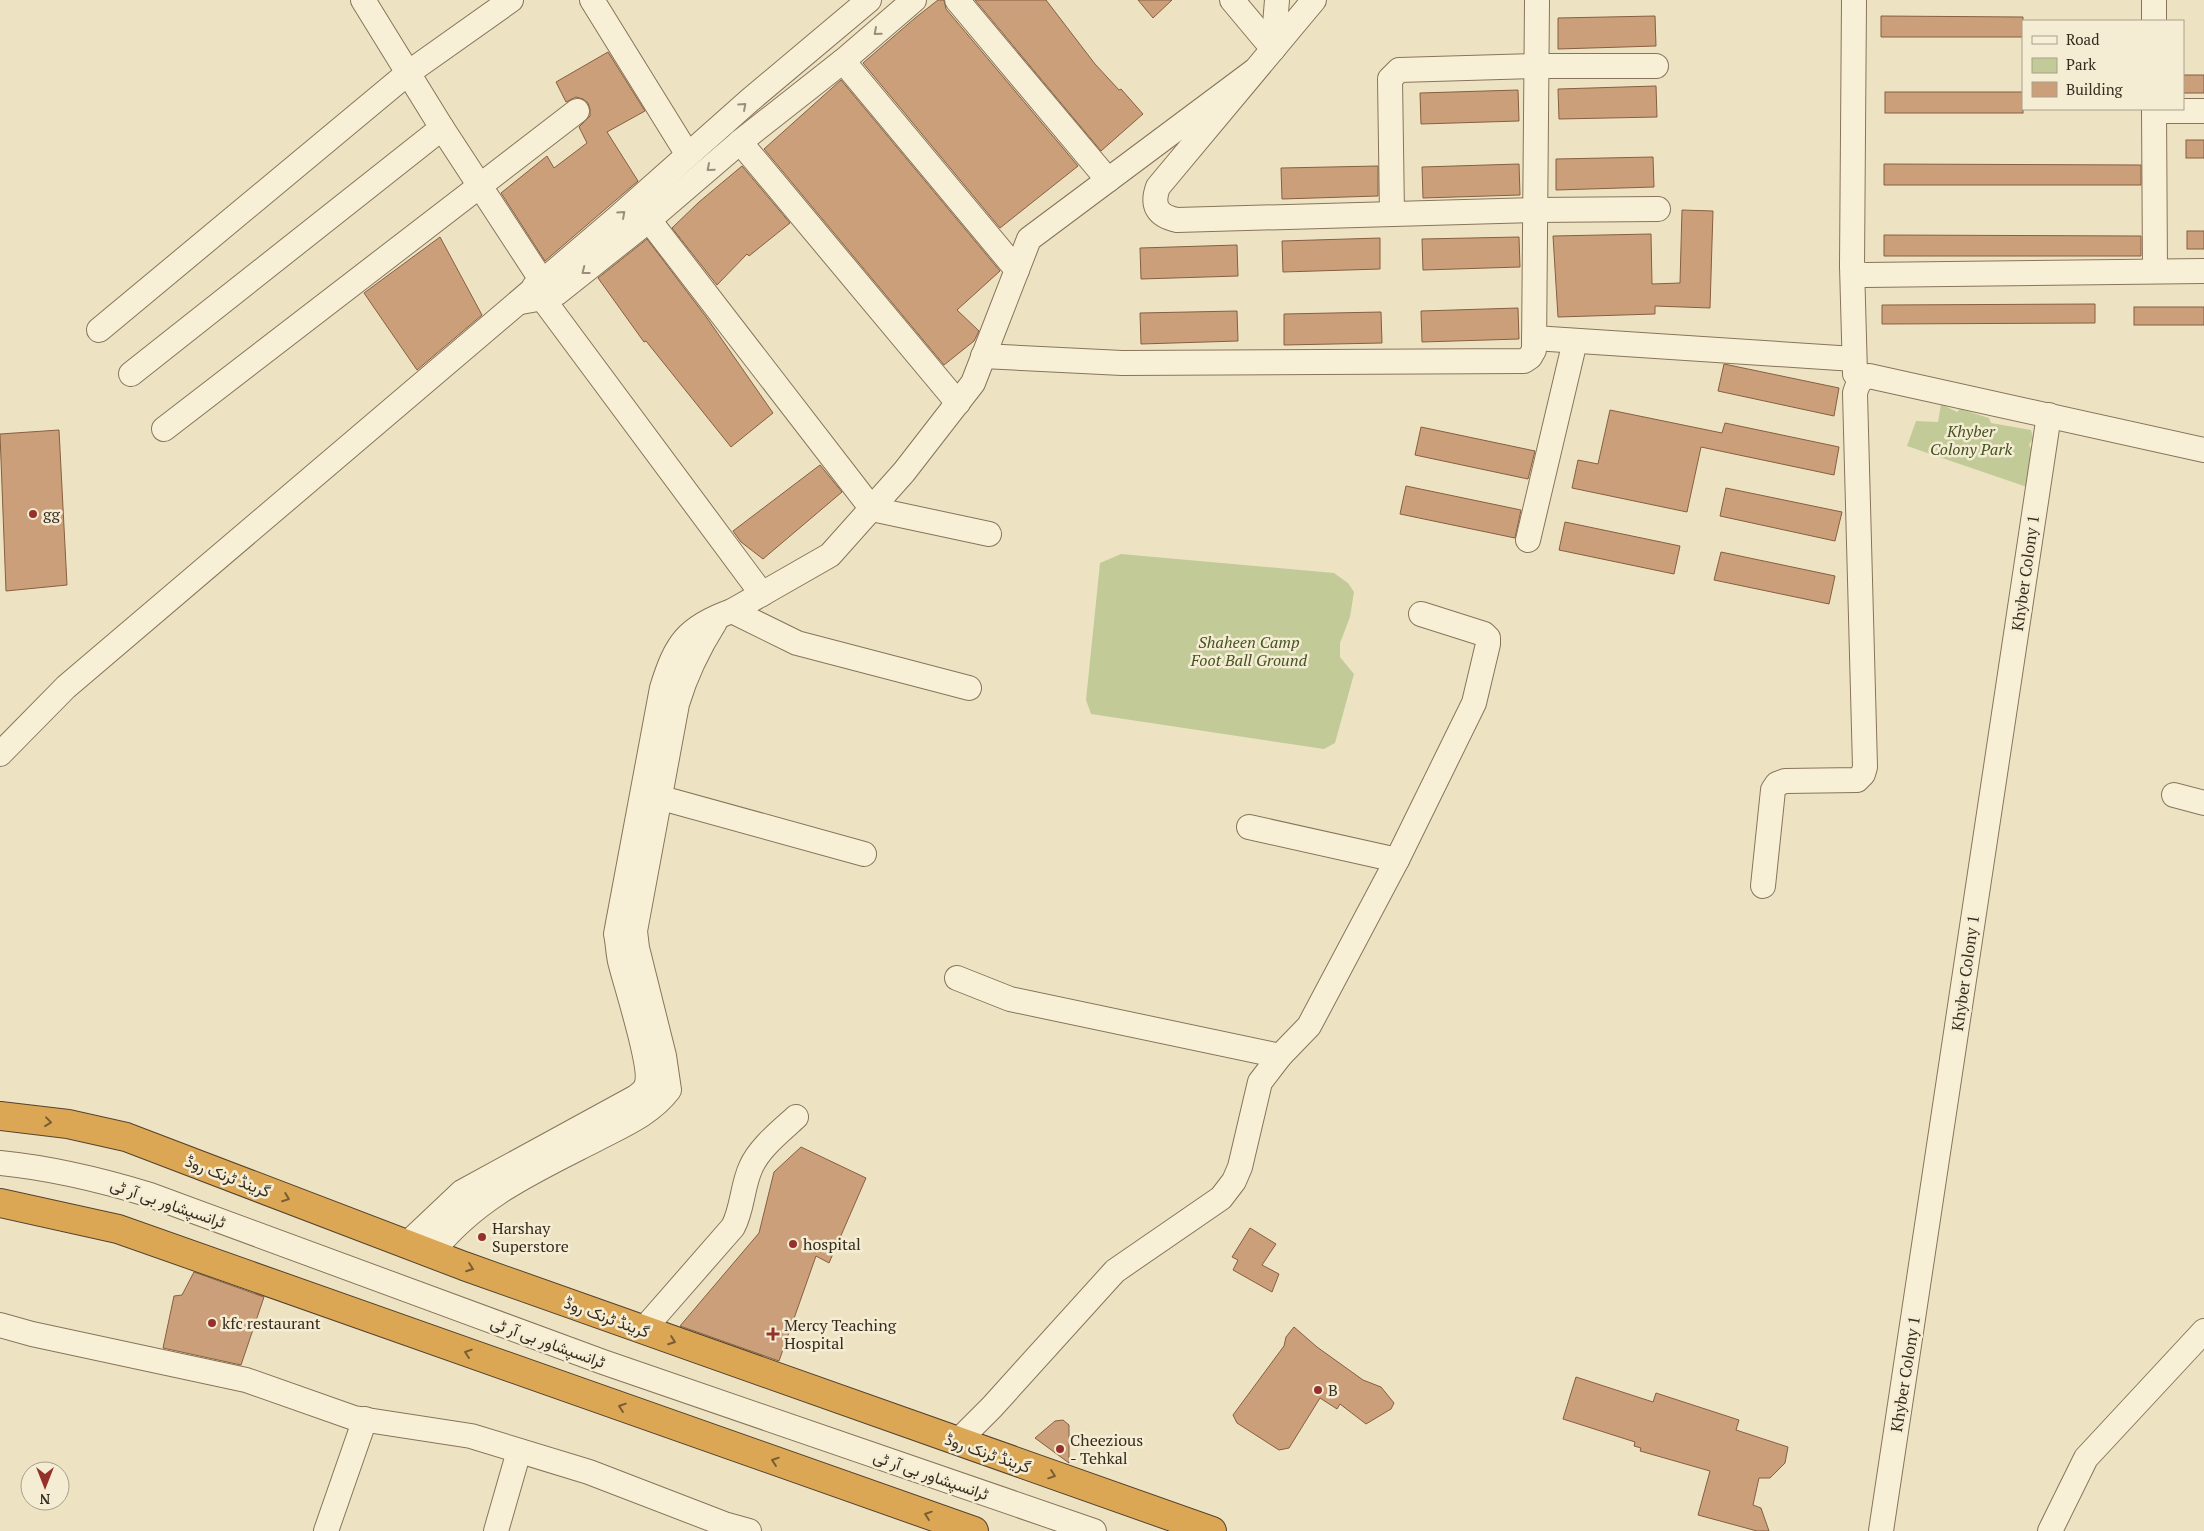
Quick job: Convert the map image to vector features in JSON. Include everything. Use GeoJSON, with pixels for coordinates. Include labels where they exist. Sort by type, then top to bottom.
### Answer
{"type":"FeatureCollection","features":[{"type":"Feature","properties":{"kind":"highway","name":"گرینڈ ٹرنک روڈ"},"geometry":{"type":"LineString","coordinates":[[0,1116],[68,1124],[126,1137],[419,1249],[956,1442],[1212,1531]]}},
{"type":"Feature","properties":{"kind":"highway"},"geometry":{"type":"LineString","coordinates":[[0,1203],[118,1229],[974,1531]]}},
{"type":"Feature","properties":{"kind":"street"},"geometry":{"type":"LineString","coordinates":[[363,0],[479,186],[534,292],[762,594]]}},
{"type":"Feature","properties":{"kind":"street"},"geometry":{"type":"LineString","coordinates":[[100,330],[408,73],[511,0]]}},
{"type":"Feature","properties":{"kind":"street"},"geometry":{"type":"LineString","coordinates":[[592,0],[688,155]]}},
{"type":"Feature","properties":{"kind":"street"},"geometry":{"type":"LineString","coordinates":[[0,754],[66,687],[534,292],[688,155],[869,0]]}},
{"type":"Feature","properties":{"kind":"street"},"geometry":{"type":"LineString","coordinates":[[534,292],[557,292],[649,220],[740,142],[843,61],[914,0]]}},
{"type":"Feature","properties":{"kind":"street"},"geometry":{"type":"LineString","coordinates":[[957,0],[1108,180]]}},
{"type":"Feature","properties":{"kind":"street"},"geometry":{"type":"LineString","coordinates":[[1232,0],[1273,49]]}},
{"type":"Feature","properties":{"kind":"street"},"geometry":{"type":"LineString","coordinates":[[1273,49],[1277,0]]}},
{"type":"Feature","properties":{"kind":"street"},"geometry":{"type":"LineString","coordinates":[[1314,0],[1158,187],[1154,198],[1158,210],[1164,217],[1177,220],[1534,210],[1658,209]]}},
{"type":"Feature","properties":{"kind":"street"},"geometry":{"type":"LineString","coordinates":[[1763,886],[1773,790],[1777,784],[1785,781],[1857,780],[1863,774],[1865,767],[1852,266],[1854,0]]}},
{"type":"Feature","properties":{"kind":"street"},"geometry":{"type":"LineString","coordinates":[[2154,0],[2154,20]]}},
{"type":"Feature","properties":{"kind":"street"},"geometry":{"type":"LineString","coordinates":[[984,356],[1122,363],[1524,361],[1530,357],[1534,350],[1537,1]]}},
{"type":"Feature","properties":{"kind":"street"},"geometry":{"type":"LineString","coordinates":[[843,61],[1017,270]]}},
{"type":"Feature","properties":{"kind":"street"},"geometry":{"type":"LineString","coordinates":[[1392,214],[1390,79],[1399,70],[1536,66],[1656,66]]}},
{"type":"Feature","properties":{"kind":"street"},"geometry":{"type":"LineString","coordinates":[[419,1249],[462,1192],[636,1098],[646,1088],[647,1068],[634,1007],[620,960],[616,934],[652,796],[662,688],[677,649],[690,632],[830,555],[904,472],[973,383],[1029,239],[1254,71]]}},
{"type":"Feature","properties":{"kind":"street"},"geometry":{"type":"LineString","coordinates":[[2155,271],[2154,110],[2204,111]]}},
{"type":"Feature","properties":{"kind":"street"},"geometry":{"type":"LineString","coordinates":[[164,428],[577,112]]}},
{"type":"Feature","properties":{"kind":"street"},"geometry":{"type":"LineString","coordinates":[[131,374],[442,128]]}},
{"type":"Feature","properties":{"kind":"street"},"geometry":{"type":"LineString","coordinates":[[740,142],[958,403]]}},
{"type":"Feature","properties":{"kind":"street"},"geometry":{"type":"LineString","coordinates":[[649,220],[872,509],[989,534]]}},
{"type":"Feature","properties":{"kind":"street"},"geometry":{"type":"LineString","coordinates":[[1852,266],[1857,274],[1865,276],[2204,271]]}},
{"type":"Feature","properties":{"kind":"street"},"geometry":{"type":"LineString","coordinates":[[1534,338],[1854,359]]}},
{"type":"Feature","properties":{"kind":"street"},"geometry":{"type":"LineString","coordinates":[[1528,540],[1575,341]]}},
{"type":"Feature","properties":{"kind":"street"},"geometry":{"type":"LineString","coordinates":[[1855,392],[1861,379],[1869,376],[2204,450]]}},
{"type":"Feature","properties":{"kind":"street","name":"Khyber Colony 1"},"geometry":{"type":"LineString","coordinates":[[1881,1531],[2049,415]]}},
{"type":"Feature","properties":{"kind":"street"},"geometry":{"type":"LineString","coordinates":[[725,614],[797,642],[969,688]]}},
{"type":"Feature","properties":{"kind":"street"},"geometry":{"type":"LineString","coordinates":[[956,1442],[992,1407],[1115,1271],[1221,1198],[1234,1181],[1240,1167],[1260,1082],[1280,1056],[1309,1026],[1397,860],[1474,703],[1488,638],[1484,634],[1421,614]]}},
{"type":"Feature","properties":{"kind":"street"},"geometry":{"type":"LineString","coordinates":[[2174,795],[2204,804]]}},
{"type":"Feature","properties":{"kind":"street"},"geometry":{"type":"LineString","coordinates":[[652,796],[864,854]]}},
{"type":"Feature","properties":{"kind":"street"},"geometry":{"type":"LineString","coordinates":[[1249,827],[1397,860]]}},
{"type":"Feature","properties":{"kind":"street"},"geometry":{"type":"LineString","coordinates":[[957,978],[1010,999],[1280,1056]]}},
{"type":"Feature","properties":{"kind":"street"},"geometry":{"type":"LineString","coordinates":[[643,1330],[733,1227],[738,1216],[751,1165],[760,1153],[796,1117]]}},
{"type":"Feature","properties":{"kind":"street","name":"ٹرانسپشاور بی آر ٹی"},"geometry":{"type":"LineString","coordinates":[[0,1163],[87,1178],[150,1195],[603,1362],[1094,1531]]}},
{"type":"Feature","properties":{"kind":"street"},"geometry":{"type":"LineString","coordinates":[[0,1325],[32,1334],[246,1380],[354,1418],[471,1436],[589,1472],[724,1524],[749,1531]]}},
{"type":"Feature","properties":{"kind":"street"},"geometry":{"type":"LineString","coordinates":[[2050,1531],[2086,1458],[2204,1331]]}},
{"type":"Feature","properties":{"kind":"street"},"geometry":{"type":"LineString","coordinates":[[326,1531],[365,1420]]}},
{"type":"Feature","properties":{"kind":"street"},"geometry":{"type":"LineString","coordinates":[[496,1531],[519,1450]]}},
{"type":"Feature","properties":{"kind":"green space","name":"Khyber Colony Park"},"geometry":{"type":"Polygon","coordinates":[[[1941,404],[1957,412],[1960,409],[1989,418],[1991,423],[2031,430],[2033,438],[2029,445],[2034,454],[2027,487],[1907,446],[1916,421],[1938,422],[1941,404]]]}},
{"type":"Feature","properties":{"kind":"green space","name":"Shaheen Camp Foot Ball Ground"},"geometry":{"type":"Polygon","coordinates":[[[1121,554],[1334,573],[1348,583],[1354,592],[1350,617],[1340,643],[1340,657],[1354,674],[1335,743],[1324,749],[1091,714],[1086,700],[1100,563],[1121,554]]]}},
{"type":"Feature","properties":{"kind":"building"},"geometry":{"type":"Polygon","coordinates":[[[938,0],[944,0],[946,9],[1078,166],[1000,228],[863,63],[938,0]]]}},
{"type":"Feature","properties":{"kind":"building"},"geometry":{"type":"Polygon","coordinates":[[[975,0],[1046,0],[1095,64],[1143,114],[1101,151],[975,0]]]}},
{"type":"Feature","properties":{"kind":"building"},"geometry":{"type":"Polygon","coordinates":[[[1138,0],[1172,0],[1153,18],[1138,0]]]}},
{"type":"Feature","properties":{"kind":"building"},"geometry":{"type":"Polygon","coordinates":[[[1655,16],[1656,46],[1558,49],[1558,18],[1655,16]]]}},
{"type":"Feature","properties":{"kind":"building"},"geometry":{"type":"Polygon","coordinates":[[[1881,16],[2023,17],[2022,37],[1881,37],[1881,16]]]}},
{"type":"Feature","properties":{"kind":"building"},"geometry":{"type":"Polygon","coordinates":[[[608,52],[645,111],[607,132],[638,181],[545,261],[501,193],[547,156],[554,168],[587,143],[579,127],[590,116],[588,103],[576,97],[566,102],[556,82],[608,52]]]}},
{"type":"Feature","properties":{"kind":"building"},"geometry":{"type":"Polygon","coordinates":[[[2184,75],[2204,75],[2204,93],[2184,93],[2184,75]]]}},
{"type":"Feature","properties":{"kind":"building"},"geometry":{"type":"Polygon","coordinates":[[[841,80],[1000,271],[957,310],[979,331],[974,341],[944,365],[764,149],[841,80]]]}},
{"type":"Feature","properties":{"kind":"building"},"geometry":{"type":"Polygon","coordinates":[[[1656,86],[1657,117],[1559,119],[1558,89],[1656,86]]]}},
{"type":"Feature","properties":{"kind":"building"},"geometry":{"type":"Polygon","coordinates":[[[1518,90],[1519,121],[1421,124],[1420,93],[1518,90]]]}},
{"type":"Feature","properties":{"kind":"building"},"geometry":{"type":"Polygon","coordinates":[[[1885,92],[2022,92],[2023,113],[1885,113],[1885,92]]]}},
{"type":"Feature","properties":{"kind":"building"},"geometry":{"type":"Polygon","coordinates":[[[2186,140],[2204,140],[2204,158],[2186,158],[2186,140]]]}},
{"type":"Feature","properties":{"kind":"building"},"geometry":{"type":"Polygon","coordinates":[[[1653,157],[1654,187],[1556,190],[1556,159],[1653,157]]]}},
{"type":"Feature","properties":{"kind":"building"},"geometry":{"type":"Polygon","coordinates":[[[1519,164],[1520,195],[1423,198],[1422,167],[1519,164]]]}},
{"type":"Feature","properties":{"kind":"building"},"geometry":{"type":"Polygon","coordinates":[[[1884,164],[2141,165],[2141,185],[1884,185],[1884,164]]]}},
{"type":"Feature","properties":{"kind":"building"},"geometry":{"type":"Polygon","coordinates":[[[742,166],[790,223],[749,256],[747,254],[717,285],[672,228],[699,202],[742,166]]]}},
{"type":"Feature","properties":{"kind":"building"},"geometry":{"type":"Polygon","coordinates":[[[1378,166],[1378,196],[1282,199],[1281,168],[1378,166]]]}},
{"type":"Feature","properties":{"kind":"building"},"geometry":{"type":"Polygon","coordinates":[[[1682,210],[1713,211],[1710,308],[1655,306],[1655,314],[1558,317],[1553,236],[1651,234],[1652,284],[1680,283],[1682,210]]]}},
{"type":"Feature","properties":{"kind":"building"},"geometry":{"type":"Polygon","coordinates":[[[2187,231],[2204,231],[2204,249],[2187,249],[2187,231]]]}},
{"type":"Feature","properties":{"kind":"building"},"geometry":{"type":"Polygon","coordinates":[[[1884,235],[2141,236],[2141,256],[1884,256],[1884,235]]]}},
{"type":"Feature","properties":{"kind":"building"},"geometry":{"type":"Polygon","coordinates":[[[440,237],[482,315],[417,370],[364,293],[440,237]]]}},
{"type":"Feature","properties":{"kind":"building"},"geometry":{"type":"Polygon","coordinates":[[[1519,237],[1520,267],[1423,270],[1422,239],[1519,237]]]}},
{"type":"Feature","properties":{"kind":"building"},"geometry":{"type":"Polygon","coordinates":[[[1380,238],[1380,269],[1283,272],[1282,241],[1380,238]]]}},
{"type":"Feature","properties":{"kind":"building"},"geometry":{"type":"Polygon","coordinates":[[[647,239],[707,318],[773,413],[731,447],[646,341],[644,342],[598,278],[647,239]]]}},
{"type":"Feature","properties":{"kind":"building"},"geometry":{"type":"Polygon","coordinates":[[[1237,245],[1238,276],[1141,279],[1140,248],[1237,245]]]}},
{"type":"Feature","properties":{"kind":"building"},"geometry":{"type":"Polygon","coordinates":[[[2095,304],[2095,323],[1882,324],[1882,305],[2095,304]]]}},
{"type":"Feature","properties":{"kind":"building"},"geometry":{"type":"Polygon","coordinates":[[[2134,307],[2204,307],[2204,325],[2134,325],[2134,307]]]}},
{"type":"Feature","properties":{"kind":"building"},"geometry":{"type":"Polygon","coordinates":[[[1518,308],[1519,339],[1422,342],[1421,311],[1518,308]]]}},
{"type":"Feature","properties":{"kind":"building"},"geometry":{"type":"Polygon","coordinates":[[[1237,311],[1238,341],[1141,344],[1140,313],[1237,311]]]}},
{"type":"Feature","properties":{"kind":"building"},"geometry":{"type":"Polygon","coordinates":[[[1381,312],[1382,343],[1284,345],[1284,314],[1381,312]]]}},
{"type":"Feature","properties":{"kind":"building"},"geometry":{"type":"Polygon","coordinates":[[[1724,364],[1839,388],[1834,416],[1718,391],[1724,364]]]}},
{"type":"Feature","properties":{"kind":"building"},"geometry":{"type":"Polygon","coordinates":[[[1610,410],[1722,433],[1725,423],[1839,447],[1834,475],[1701,447],[1687,512],[1572,488],[1578,460],[1598,464],[1610,410]]]}},
{"type":"Feature","properties":{"kind":"building"},"geometry":{"type":"Polygon","coordinates":[[[1421,427],[1535,451],[1528,479],[1415,455],[1421,427]]]}},
{"type":"Feature","properties":{"kind":"building","name":"gg"},"geometry":{"type":"Polygon","coordinates":[[[59,430],[67,585],[6,591],[0,434],[59,430]]]}},
{"type":"Feature","properties":{"kind":"building"},"geometry":{"type":"Polygon","coordinates":[[[820,465],[842,492],[763,559],[741,542],[733,531],[820,465]]]}},
{"type":"Feature","properties":{"kind":"building"},"geometry":{"type":"Polygon","coordinates":[[[1406,486],[1521,510],[1515,538],[1400,514],[1406,486]]]}},
{"type":"Feature","properties":{"kind":"building"},"geometry":{"type":"Polygon","coordinates":[[[1726,488],[1842,512],[1835,541],[1720,516],[1726,488]]]}},
{"type":"Feature","properties":{"kind":"building"},"geometry":{"type":"Polygon","coordinates":[[[1565,522],[1680,546],[1674,574],[1559,550],[1565,522]]]}},
{"type":"Feature","properties":{"kind":"building"},"geometry":{"type":"Polygon","coordinates":[[[1721,552],[1835,576],[1829,604],[1714,580],[1721,552]]]}},
{"type":"Feature","properties":{"kind":"building","name":"hospital"},"geometry":{"type":"Polygon","coordinates":[[[801,1147],[866,1178],[829,1263],[816,1256],[779,1361],[680,1326],[759,1233],[774,1172],[801,1147]]]}},
{"type":"Feature","properties":{"kind":"building"},"geometry":{"type":"Polygon","coordinates":[[[1250,1228],[1276,1244],[1262,1265],[1279,1274],[1272,1292],[1233,1270],[1238,1260],[1232,1257],[1250,1228]]]}},
{"type":"Feature","properties":{"kind":"building","name":"kfc restaurant"},"geometry":{"type":"Polygon","coordinates":[[[194,1272],[264,1297],[241,1365],[163,1348],[174,1296],[182,1295],[194,1272]]]}},
{"type":"Feature","properties":{"kind":"building","name":"B"},"geometry":{"type":"Polygon","coordinates":[[[1294,1327],[1317,1347],[1363,1380],[1381,1387],[1394,1403],[1391,1409],[1366,1424],[1340,1404],[1337,1409],[1320,1398],[1289,1448],[1279,1450],[1237,1423],[1233,1415],[1284,1346],[1286,1337],[1294,1327]]]}},
{"type":"Feature","properties":{"kind":"building"},"geometry":{"type":"Polygon","coordinates":[[[1576,1377],[1653,1402],[1656,1393],[1739,1420],[1736,1430],[1788,1447],[1785,1463],[1770,1478],[1759,1478],[1753,1505],[1761,1508],[1769,1531],[1757,1531],[1698,1515],[1710,1471],[1640,1451],[1641,1448],[1634,1446],[1635,1442],[1563,1419],[1576,1377]]]}},
{"type":"Feature","properties":{"kind":"building","name":"Cheezious - Tehkal"},"geometry":{"type":"Polygon","coordinates":[[[1063,1420],[1069,1425],[1069,1463],[1035,1438],[1055,1421],[1063,1420]]]}},
{"type":"Feature","properties":{"kind":"place","name":"gg"},"geometry":{"type":"Point","coordinates":[33,514]}},
{"type":"Feature","properties":{"kind":"place","name":"Harshay Superstore"},"geometry":{"type":"Point","coordinates":[482,1237]}},
{"type":"Feature","properties":{"kind":"place","name":"hospital"},"geometry":{"type":"Point","coordinates":[793,1244]}},
{"type":"Feature","properties":{"kind":"place","name":"kfc restaurant"},"geometry":{"type":"Point","coordinates":[212,1323]}},
{"type":"Feature","properties":{"kind":"place","name":"Mercy Teaching Hospital"},"geometry":{"type":"Point","coordinates":[773,1334]}},
{"type":"Feature","properties":{"kind":"place","name":"B"},"geometry":{"type":"Point","coordinates":[1318,1390]}},
{"type":"Feature","properties":{"kind":"place","name":"Cheezious - Tehkal"},"geometry":{"type":"Point","coordinates":[1060,1449]}}]}
